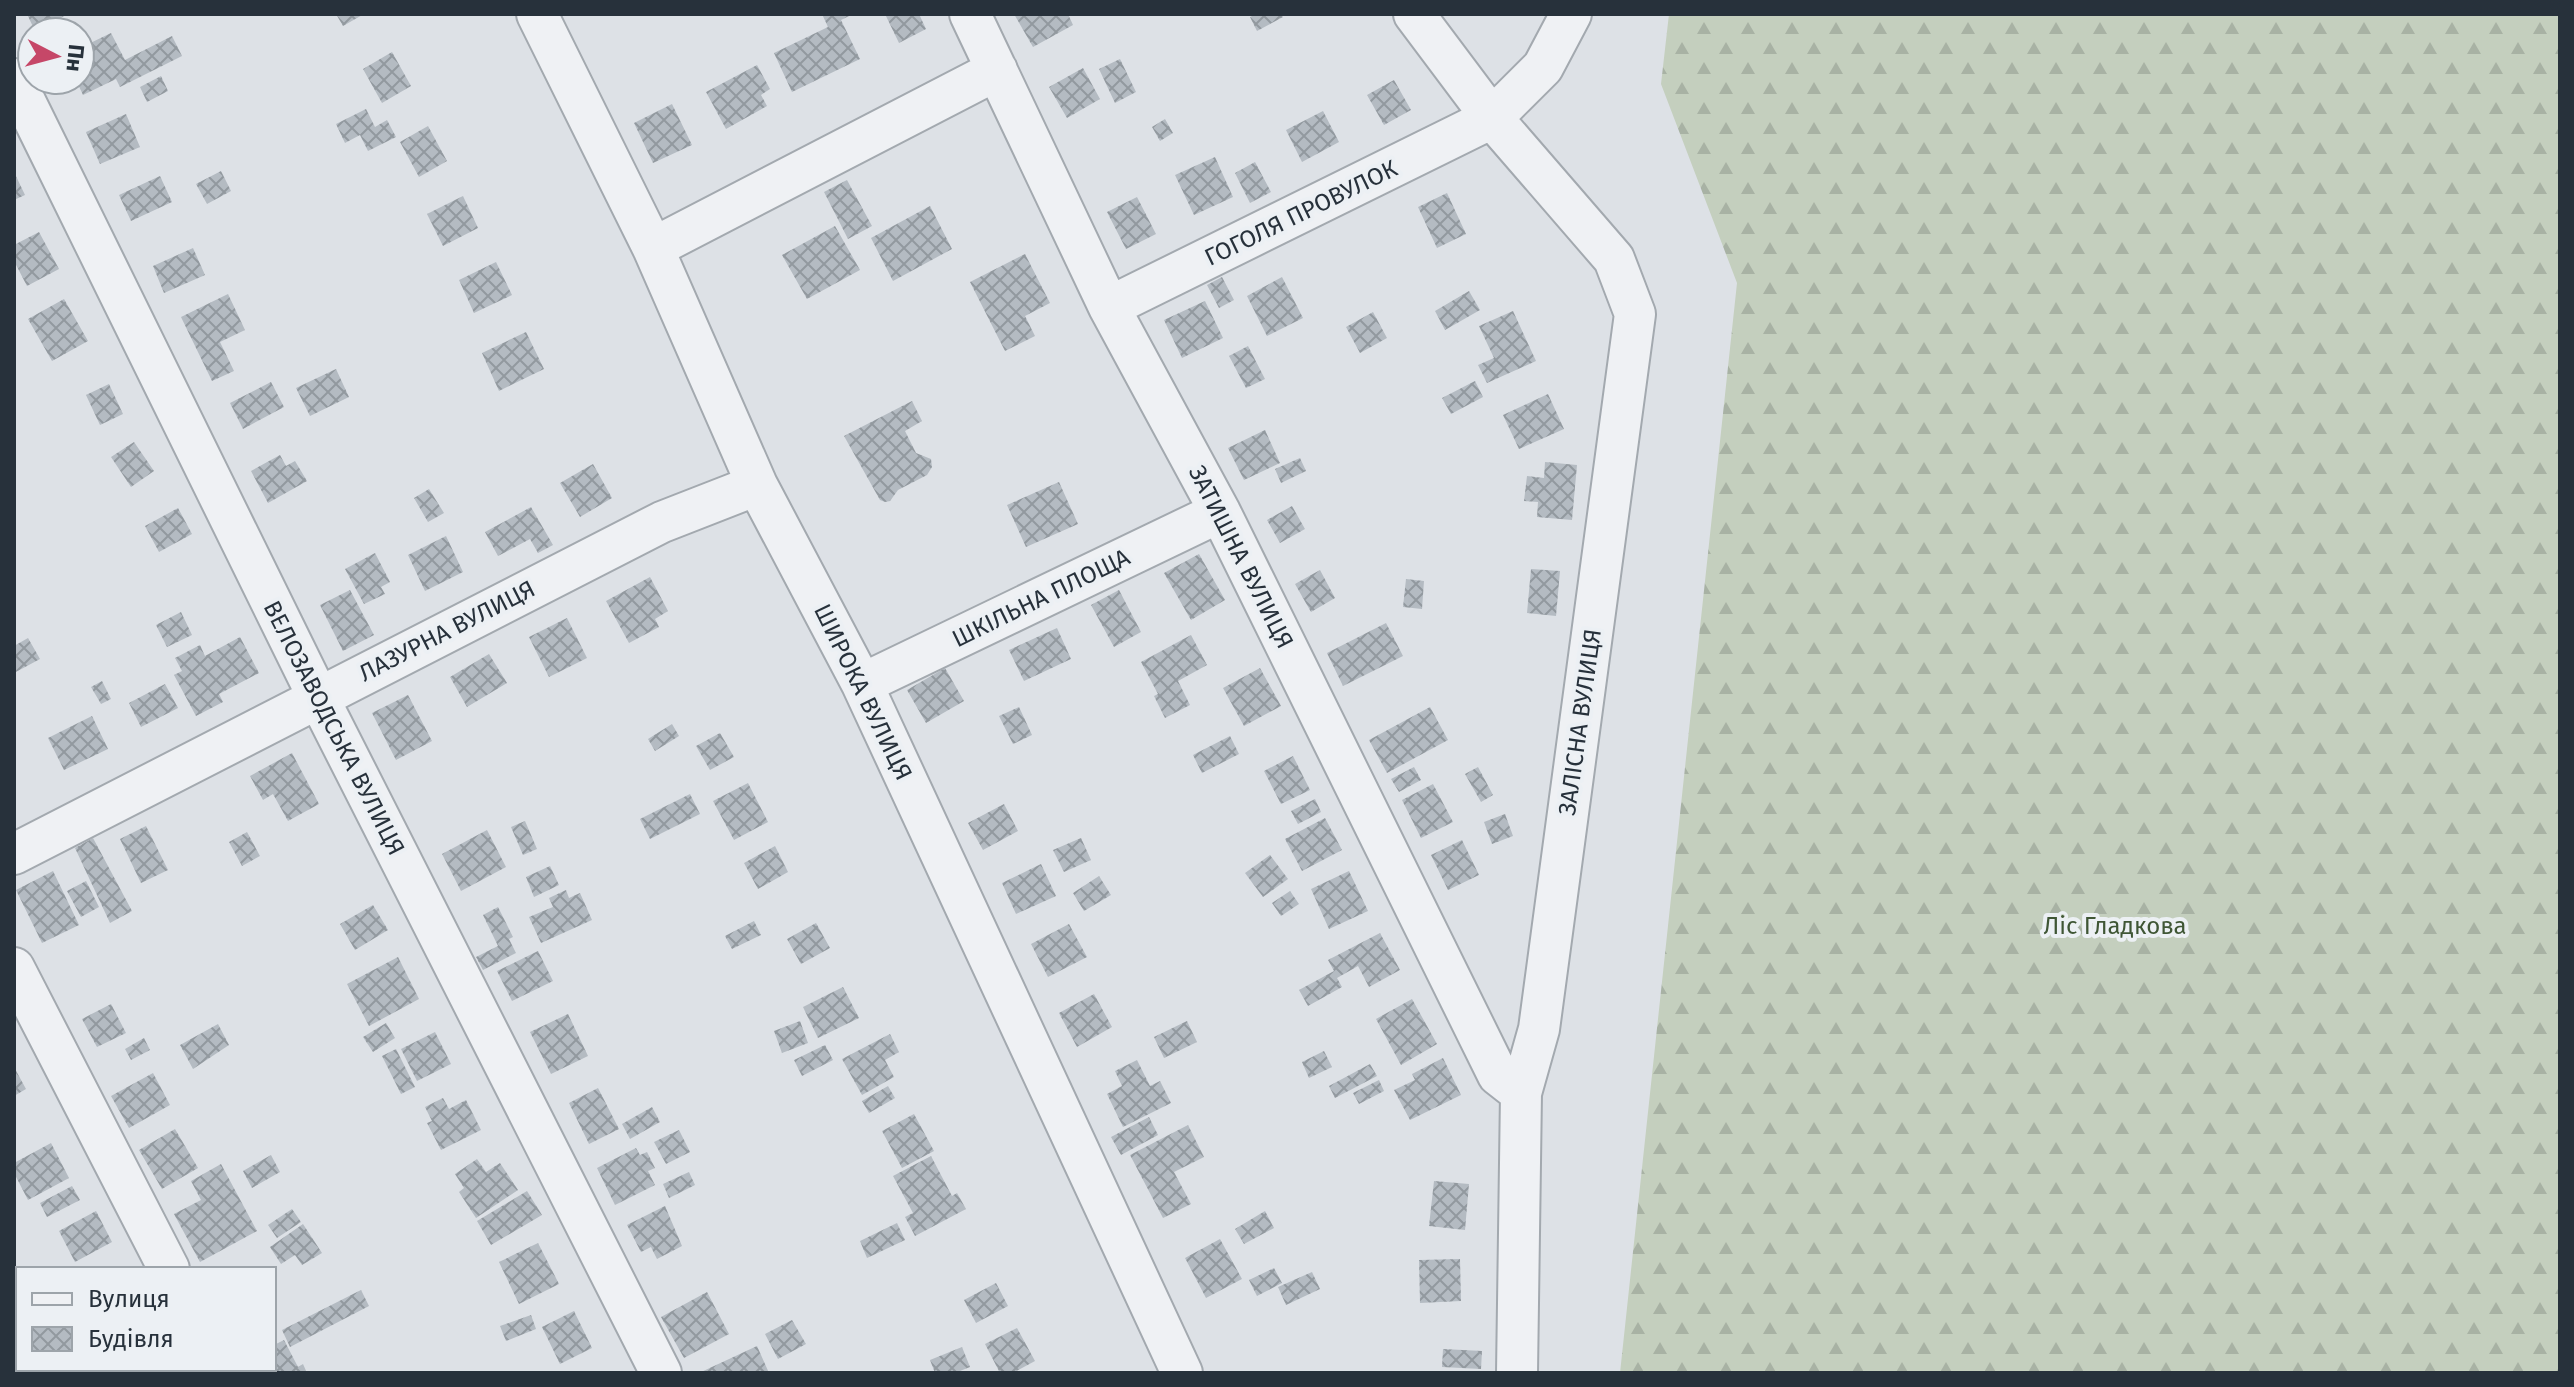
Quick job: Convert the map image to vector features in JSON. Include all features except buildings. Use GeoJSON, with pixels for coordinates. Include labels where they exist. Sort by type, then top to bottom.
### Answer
{"type":"FeatureCollection","features":[{"type":"Feature","properties":{"kind":"street","name":"ШИРОКА ВУЛИЦЯ"},"geometry":{"type":"LineString","coordinates":[[537,14],[653,248],[757,485],[862,684],[1182,1373]]}},
{"type":"Feature","properties":{"kind":"street","name":"ЗАТИШНА ВУЛИЦЯ"},"geometry":{"type":"LineString","coordinates":[[970,14],[1109,307],[1220,512],[1498,1075],[1521,1093]]}},
{"type":"Feature","properties":{"kind":"street","name":"ЗАЛІСНА ВУЛИЦЯ"},"geometry":{"type":"LineString","coordinates":[[1414,14],[1492,118],[1614,259],[1635,314],[1539,1029],[1521,1093],[1517,1373]]}},
{"type":"Feature","properties":{"kind":"street","name":"ГОГОЛЯ ПРОВУЛОК"},"geometry":{"type":"LineString","coordinates":[[1109,307],[1492,118],[1543,67],[1571,14]]}},
{"type":"Feature","properties":{"kind":"street"},"geometry":{"type":"LineString","coordinates":[[653,248],[997,70]]}},
{"type":"Feature","properties":{"kind":"street","name":"ВЕЛОЗАВОДСЬКА ВУЛИЦЯ"},"geometry":{"type":"LineString","coordinates":[[14,79],[318,697],[661,1373]]}},
{"type":"Feature","properties":{"kind":"street","name":"ЛАЗУРНА ВУЛИЦЯ"},"geometry":{"type":"LineString","coordinates":[[14,854],[662,522],[757,485]]}},
{"type":"Feature","properties":{"kind":"street","name":"ШКІЛЬНА ПЛОЩА"},"geometry":{"type":"LineString","coordinates":[[862,684],[1220,512]]}},
{"type":"Feature","properties":{"kind":"street"},"geometry":{"type":"LineString","coordinates":[[14,968],[168,1267]]}},
{"type":"Feature","properties":{"kind":"green space","name":"Ліс Гладкова"},"geometry":{"type":"Polygon","coordinates":[[[1669,14],[2560,14],[2560,1373],[1620,1373],[1737,283],[1661,84],[1669,14]]]}}]}
